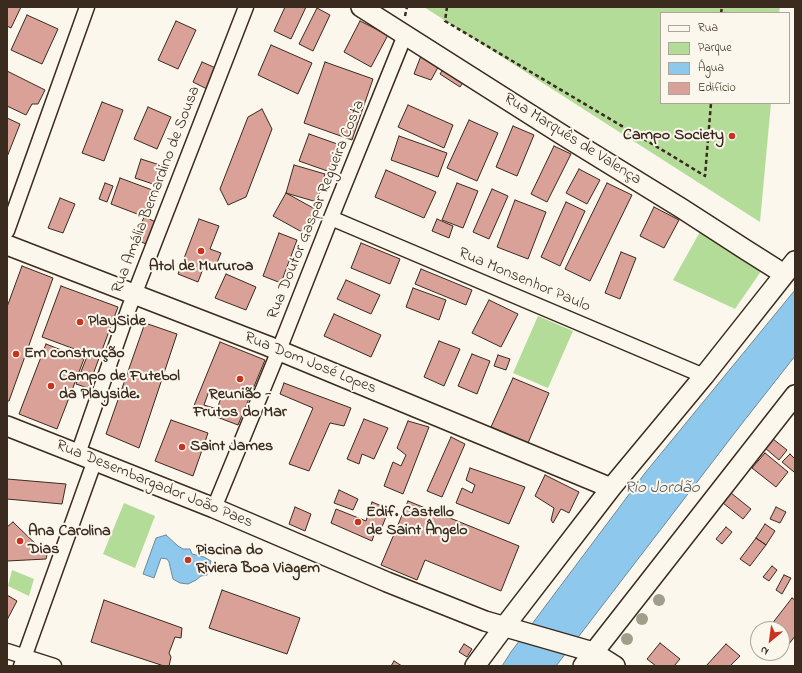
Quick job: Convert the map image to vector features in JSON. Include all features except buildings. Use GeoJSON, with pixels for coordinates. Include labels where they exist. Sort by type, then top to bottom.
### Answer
{"type":"FeatureCollection","features":[{"type":"Feature","properties":{"kind":"street"},"geometry":{"type":"LineString","coordinates":[[7,231],[87,7]]}},
{"type":"Feature","properties":{"kind":"street","name":"Rua Amália Bernardino de Sousa"},"geometry":{"type":"LineString","coordinates":[[23,661],[135,295],[246,7]]}},
{"type":"Feature","properties":{"kind":"street","name":"Rua Marquês de Valença"},"geometry":{"type":"LineString","coordinates":[[361,7],[790,267]]}},
{"type":"Feature","properties":{"kind":"street","name":"Rua Doutor Gaspar Regueira Costa"},"geometry":{"type":"LineString","coordinates":[[214,508],[279,351],[405,35]]}},
{"type":"Feature","properties":{"kind":"street","name":"Rua Monsenhor Paulo"},"geometry":{"type":"LineString","coordinates":[[331,218],[704,376]]}},
{"type":"Feature","properties":{"kind":"street","name":"Rua Dom José Lopes"},"geometry":{"type":"LineString","coordinates":[[7,245],[279,351],[611,488]]}},
{"type":"Feature","properties":{"kind":"street"},"geometry":{"type":"LineString","coordinates":[[475,666],[509,629],[611,488],[704,376],[790,267]]}},
{"type":"Feature","properties":{"kind":"street"},"geometry":{"type":"LineString","coordinates":[[584,655],[795,395]]}},
{"type":"Feature","properties":{"kind":"street","name":"Rua Desembargador João Paes"},"geometry":{"type":"LineString","coordinates":[[7,426],[214,508],[387,582],[485,621],[614,666]]}},
{"type":"Feature","properties":{"kind":"street"},"geometry":{"type":"LineString","coordinates":[[7,651],[23,661],[54,666]]}},
{"type":"Feature","properties":{"kind":"path"},"geometry":{"type":"LineString","coordinates":[[447,7],[445,21],[705,176],[710,104]]}},
{"type":"Feature","properties":{"kind":"green space"},"geometry":{"type":"Polygon","coordinates":[[[424,7],[780,7],[779,12],[660,12],[660,104],[771,104],[760,222],[424,7]]]}},
{"type":"Feature","properties":{"kind":"green space"},"geometry":{"type":"Polygon","coordinates":[[[701,230],[764,267],[735,309],[673,280],[701,230]]]}},
{"type":"Feature","properties":{"kind":"green space"},"geometry":{"type":"Polygon","coordinates":[[[538,316],[573,331],[548,388],[513,373],[538,316]]]}},
{"type":"Feature","properties":{"kind":"green space"},"geometry":{"type":"Polygon","coordinates":[[[124,503],[155,516],[135,568],[103,554],[124,503]]]}},
{"type":"Feature","properties":{"kind":"green space"},"geometry":{"type":"Polygon","coordinates":[[[12,570],[34,579],[29,596],[8,586],[12,570]]]}},
{"type":"Feature","properties":{"kind":"water","name":"Rio Jordão"},"geometry":{"type":"Polygon","coordinates":[[[795,290],[795,356],[556,666],[502,666],[645,473],[795,290]]]}},
{"type":"Feature","properties":{"kind":"water","name":"Piscina do Riviera Boa Viagem"},"geometry":{"type":"Polygon","coordinates":[[[166,535],[183,549],[190,549],[192,554],[204,557],[211,561],[207,575],[201,576],[188,584],[180,583],[173,579],[167,559],[161,558],[154,578],[143,574],[156,538],[166,535]]]}},
{"type":"Feature","properties":{"kind":"place","name":"Campo Society"},"geometry":{"type":"Point","coordinates":[732,136]}},
{"type":"Feature","properties":{"kind":"place","name":"Atol de Mururoa"},"geometry":{"type":"Point","coordinates":[201,251]}},
{"type":"Feature","properties":{"kind":"place","name":"PlaySide"},"geometry":{"type":"Point","coordinates":[80,322]}},
{"type":"Feature","properties":{"kind":"place","name":"Em construção"},"geometry":{"type":"Point","coordinates":[16,354]}},
{"type":"Feature","properties":{"kind":"place","name":"Reunião - Frutos do Mar"},"geometry":{"type":"Point","coordinates":[240,379]}},
{"type":"Feature","properties":{"kind":"place","name":"Campo de Futebol da Playside."},"geometry":{"type":"Point","coordinates":[51,386]}},
{"type":"Feature","properties":{"kind":"place","name":"Saint James"},"geometry":{"type":"Point","coordinates":[182,447]}},
{"type":"Feature","properties":{"kind":"place","name":"Edif. Castello de Saint Ângelo"},"geometry":{"type":"Point","coordinates":[358,522]}},
{"type":"Feature","properties":{"kind":"place","name":"Ana Carolina Dias"},"geometry":{"type":"Point","coordinates":[20,541]}},
{"type":"Feature","properties":{"kind":"place","name":"Piscina do Riviera Boa Viagem"},"geometry":{"type":"Point","coordinates":[188,560]}}]}
